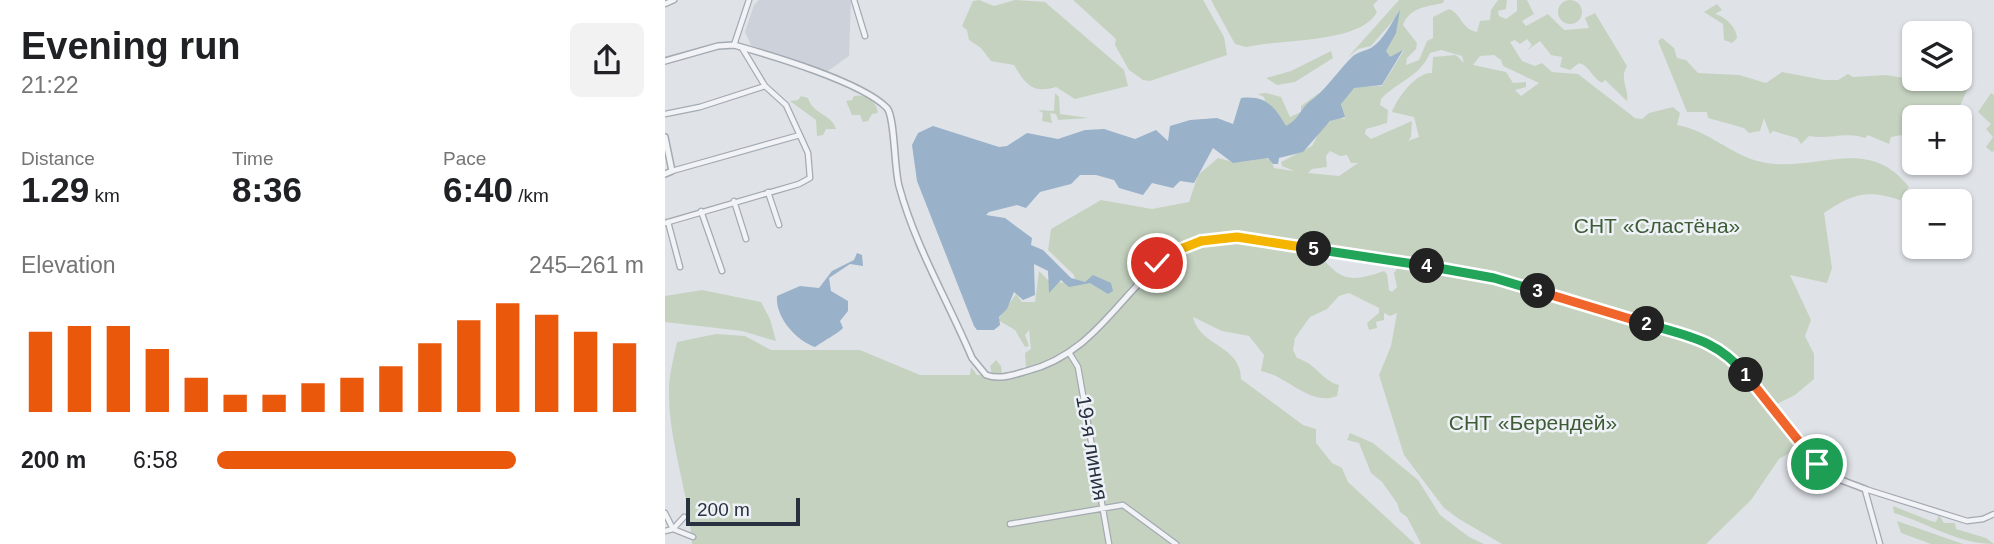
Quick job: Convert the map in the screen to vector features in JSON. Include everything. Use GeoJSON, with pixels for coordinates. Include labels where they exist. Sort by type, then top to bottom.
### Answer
{"type":"FeatureCollection","features":[{"type":"Feature","properties":{"kind":"street"},"geometry":{"type":"LineString","coordinates":[[665,4],[674,0]]}},
{"type":"Feature","properties":{"kind":"street"},"geometry":{"type":"LineString","coordinates":[[742,0],[745,8]]}},
{"type":"Feature","properties":{"kind":"street"},"geometry":{"type":"LineString","coordinates":[[734,45],[748,0]]}},
{"type":"Feature","properties":{"kind":"street"},"geometry":{"type":"LineString","coordinates":[[854,0],[865,36]]}},
{"type":"Feature","properties":{"kind":"street"},"geometry":{"type":"LineString","coordinates":[[665,61],[718,46],[734,45],[855,88],[889,110],[893,124],[893,155],[900,189],[972,358],[986,376],[1011,376],[1046,367],[1070,354],[1097,332],[1168,254],[1204,240],[1252,239],[1464,272],[1711,344],[1733,359],[1817,464],[1837,478],[1967,521],[1994,514]]}},
{"type":"Feature","properties":{"kind":"street"},"geometry":{"type":"LineString","coordinates":[[680,267],[666,222],[799,184],[810,178],[808,153],[786,105],[765,86],[742,48]]}},
{"type":"Feature","properties":{"kind":"street"},"geometry":{"type":"LineString","coordinates":[[665,114],[700,107],[765,86]]}},
{"type":"Feature","properties":{"kind":"street"},"geometry":{"type":"LineString","coordinates":[[665,174],[800,135]]}},
{"type":"Feature","properties":{"kind":"street"},"geometry":{"type":"LineString","coordinates":[[665,137],[672,171]]}},
{"type":"Feature","properties":{"kind":"street"},"geometry":{"type":"LineString","coordinates":[[768,192],[779,225]]}},
{"type":"Feature","properties":{"kind":"street"},"geometry":{"type":"LineString","coordinates":[[734,201],[746,239]]}},
{"type":"Feature","properties":{"kind":"street"},"geometry":{"type":"LineString","coordinates":[[701,211],[722,271]]}},
{"type":"Feature","properties":{"kind":"street","name":"19-я линия"},"geometry":{"type":"LineString","coordinates":[[1070,354],[1078,367],[1109,544]]}},
{"type":"Feature","properties":{"kind":"street"},"geometry":{"type":"LineString","coordinates":[[1865,489],[1880,544]]}},
{"type":"Feature","properties":{"kind":"street"},"geometry":{"type":"LineString","coordinates":[[1010,524],[1123,505],[1176,544]]}},
{"type":"Feature","properties":{"kind":"street"},"geometry":{"type":"LineString","coordinates":[[665,513],[673,529],[693,537]]}},
{"type":"Feature","properties":{"kind":"street"},"geometry":{"type":"LineString","coordinates":[[665,531],[673,529],[684,517]]}},
{"type":"Feature","properties":{"kind":"shaded area"},"geometry":{"type":"Polygon","coordinates":[[[759,0],[851,0],[849,56],[825,73],[751,45],[745,32],[754,5],[759,0]]]}},
{"type":"Feature","properties":{"kind":"green space"},"geometry":{"type":"Polygon","coordinates":[[[979,0],[994,6],[1015,0],[1045,2],[1124,70],[1128,86],[1075,99],[1056,87],[1041,89],[1031,86],[1014,65],[991,61],[981,48],[969,40],[967,30],[962,26],[973,1],[979,0]]]}},
{"type":"Feature","properties":{"kind":"green space"},"geometry":{"type":"Polygon","coordinates":[[[1073,0],[1203,0],[1224,37],[1227,55],[1150,81],[1143,80],[1129,70],[1115,45],[1116,39],[1073,0]]]}},
{"type":"Feature","properties":{"kind":"green space"},"geometry":{"type":"Polygon","coordinates":[[[1211,0],[1378,0],[1373,5],[1377,12],[1368,22],[1354,30],[1317,39],[1246,47],[1235,44],[1211,0]]]}},
{"type":"Feature","properties":{"kind":"green space"},"geometry":{"type":"Polygon","coordinates":[[[1399,0],[1444,0],[1443,3],[1414,11],[1406,19],[1403,25],[1417,43],[1416,49],[1407,58],[1406,65],[1419,60],[1427,41],[1433,38],[1433,17],[1449,9],[1457,14],[1468,28],[1477,32],[1480,21],[1490,20],[1491,10],[1498,0],[1507,0],[1506,9],[1498,11],[1499,16],[1506,19],[1517,11],[1517,0],[1527,0],[1534,14],[1522,21],[1526,26],[1548,14],[1564,30],[1589,28],[1585,18],[1595,13],[1627,66],[1624,79],[1627,101],[1605,80],[1602,83],[1598,81],[1583,64],[1579,63],[1570,70],[1560,67],[1562,57],[1551,55],[1540,41],[1526,51],[1532,45],[1527,39],[1520,44],[1515,40],[1510,42],[1522,61],[1535,66],[1542,63],[1552,72],[1578,74],[1635,118],[1642,119],[1649,113],[1673,107],[1680,113],[1677,125],[1699,132],[1751,159],[1782,164],[1840,159],[1876,162],[1893,171],[1909,187],[1902,189],[1900,200],[1878,195],[1860,195],[1843,201],[1824,213],[1832,268],[1827,283],[1790,275],[1811,320],[1805,336],[1814,354],[1814,379],[1795,395],[1769,408],[1796,449],[1779,459],[1751,500],[1706,544],[1502,544],[1459,519],[1444,508],[1404,455],[1379,375],[1391,346],[1397,313],[1390,316],[1384,313],[1384,320],[1376,322],[1377,328],[1369,330],[1367,323],[1379,313],[1379,308],[1349,293],[1339,296],[1327,309],[1310,317],[1295,338],[1293,350],[1297,358],[1339,385],[1337,396],[1327,398],[1308,394],[1261,371],[1264,355],[1249,336],[1222,331],[1193,317],[1203,334],[1234,359],[1241,379],[1303,425],[1316,429],[1316,443],[1332,463],[1342,468],[1348,482],[1415,544],[692,544],[670,409],[670,378],[677,342],[716,334],[745,336],[771,350],[860,350],[920,375],[970,375],[971,367],[977,375],[992,374],[990,366],[996,360],[1002,373],[1026,368],[1025,353],[1031,349],[1029,330],[1025,335],[1029,346],[1025,347],[1015,330],[998,320],[1016,294],[1022,302],[1035,302],[1039,271],[1049,281],[1076,284],[1074,275],[1048,250],[1051,229],[1101,200],[1152,209],[1189,202],[1198,175],[1218,158],[1241,162],[1263,157],[1271,160],[1274,168],[1294,171],[1282,166],[1281,162],[1312,146],[1320,131],[1335,117],[1345,119],[1341,102],[1353,87],[1382,86],[1404,50],[1389,59],[1385,54],[1398,15],[1371,46],[1358,49],[1348,57],[1399,0]],[[1441,50],[1430,53],[1421,68],[1381,99],[1380,105],[1388,110],[1387,123],[1366,129],[1365,134],[1371,139],[1412,121],[1411,137],[1408,141],[1419,137],[1414,117],[1392,112],[1414,81],[1432,73],[1433,57],[1456,55],[1464,63],[1462,56],[1441,50]],[[1494,55],[1480,56],[1473,65],[1506,72],[1513,83],[1526,82],[1526,87],[1515,90],[1521,96],[1539,83],[1503,66],[1501,60],[1494,55]],[[1330,151],[1326,156],[1327,167],[1312,169],[1308,173],[1339,176],[1358,163],[1351,163],[1347,155],[1340,156],[1330,151]],[[1320,255],[1341,275],[1355,278],[1384,271],[1387,274],[1389,290],[1392,292],[1397,287],[1394,273],[1398,267],[1320,255]]]}},
{"type":"Feature","properties":{"kind":"green space"},"geometry":{"type":"Polygon","coordinates":[[[1565,0],[1575,0],[1582,7],[1582,17],[1575,24],[1565,24],[1558,17],[1558,7],[1565,0]]]}},
{"type":"Feature","properties":{"kind":"green space"},"geometry":{"type":"Polygon","coordinates":[[[1717,4],[1722,10],[1715,14],[1735,30],[1737,38],[1732,43],[1724,40],[1723,24],[1704,12],[1717,4]]]}},
{"type":"Feature","properties":{"kind":"green space"},"geometry":{"type":"Polygon","coordinates":[[[1662,38],[1674,48],[1677,58],[1686,60],[1698,73],[1739,75],[1766,83],[1782,72],[1824,80],[1838,80],[1848,74],[1853,77],[1886,75],[1902,78],[1902,91],[1967,91],[1960,105],[1902,105],[1902,135],[1891,137],[1889,144],[1868,135],[1865,138],[1851,135],[1809,136],[1801,144],[1797,138],[1773,131],[1770,134],[1764,118],[1760,131],[1749,133],[1744,128],[1708,118],[1707,112],[1687,112],[1658,41],[1662,38]]]}},
{"type":"Feature","properties":{"kind":"green space"},"geometry":{"type":"Polygon","coordinates":[[[1331,51],[1333,58],[1295,82],[1277,85],[1266,78],[1291,71],[1331,51]]]}},
{"type":"Feature","properties":{"kind":"green space"},"geometry":{"type":"Polygon","coordinates":[[[1055,93],[1059,97],[1060,114],[1089,118],[1058,120],[1056,114],[1050,113],[1052,123],[1042,121],[1043,113],[1038,110],[1054,111],[1055,93]]]}},
{"type":"Feature","properties":{"kind":"green space"},"geometry":{"type":"Polygon","coordinates":[[[1319,93],[1320,96],[1286,128],[1266,105],[1264,97],[1258,94],[1281,97],[1290,117],[1301,112],[1301,106],[1319,93]]]}},
{"type":"Feature","properties":{"kind":"green space"},"geometry":{"type":"Polygon","coordinates":[[[1991,93],[1994,95],[1994,151],[1992,152],[1986,147],[1993,137],[1986,129],[1991,124],[1978,112],[1991,93]]]}},
{"type":"Feature","properties":{"kind":"green space"},"geometry":{"type":"Polygon","coordinates":[[[801,96],[808,98],[810,104],[830,120],[836,129],[826,129],[823,135],[817,136],[816,120],[790,101],[798,100],[801,96]]]}},
{"type":"Feature","properties":{"kind":"green space"},"geometry":{"type":"Polygon","coordinates":[[[854,96],[870,99],[876,105],[878,113],[872,114],[868,121],[863,122],[860,115],[852,115],[846,101],[852,100],[854,96]]]}},
{"type":"Feature","properties":{"kind":"green space"},"geometry":{"type":"Polygon","coordinates":[[[702,290],[761,302],[770,319],[776,341],[742,331],[665,322],[665,296],[702,290]]]}},
{"type":"Feature","properties":{"kind":"green space"},"geometry":{"type":"Polygon","coordinates":[[[1350,433],[1373,443],[1418,480],[1440,515],[1469,537],[1484,544],[1421,544],[1407,517],[1400,512],[1382,482],[1371,473],[1359,443],[1347,440],[1350,433]]]}},
{"type":"Feature","properties":{"kind":"green space"},"geometry":{"type":"Polygon","coordinates":[[[1893,506],[1936,522],[1939,515],[1944,523],[1955,523],[1956,529],[1986,538],[1994,544],[1968,541],[1943,532],[1894,513],[1893,506]]]}},
{"type":"Feature","properties":{"kind":"green space"},"geometry":{"type":"Polygon","coordinates":[[[1897,521],[1963,544],[1931,544],[1901,533],[1897,521]]]}},
{"type":"Feature","properties":{"kind":"water"},"geometry":{"type":"Polygon","coordinates":[[[1400,10],[1396,33],[1386,51],[1390,57],[1403,50],[1382,85],[1354,88],[1341,104],[1345,117],[1330,121],[1303,152],[1279,158],[1278,164],[1273,164],[1268,158],[1233,163],[1213,148],[1194,183],[1180,181],[1173,188],[1152,183],[1143,195],[1119,188],[1114,180],[1096,175],[1080,175],[1071,184],[1040,192],[1026,208],[1017,205],[989,212],[986,215],[1005,218],[1032,238],[1031,245],[1043,250],[1071,278],[1085,282],[1093,275],[1111,283],[1113,291],[1108,294],[1090,283],[1069,287],[1061,280],[1049,293],[1048,271],[1034,264],[1035,295],[1023,300],[1014,292],[1007,309],[999,317],[1000,325],[994,330],[977,330],[974,326],[917,181],[912,145],[918,133],[933,126],[999,147],[1007,146],[1027,133],[1058,139],[1085,130],[1104,129],[1135,139],[1156,130],[1168,141],[1170,126],[1190,120],[1217,118],[1233,124],[1241,98],[1257,98],[1269,104],[1286,126],[1352,57],[1379,41],[1400,10]]]}},
{"type":"Feature","properties":{"kind":"water"},"geometry":{"type":"Polygon","coordinates":[[[857,253],[862,255],[863,266],[850,264],[829,278],[831,291],[848,301],[848,311],[840,321],[843,328],[815,347],[801,340],[783,320],[777,296],[800,286],[819,288],[832,271],[854,260],[857,253]]]}},
{"type":"Feature","properties":{"kind":"route"},"geometry":{"type":"LineString","coordinates":[[1157,263],[1168,254],[1204,240],[1218,237],[1252,239],[1494,278],[1697,339],[1722,350],[1733,359],[1817,464]]}},
{"type":"Feature","properties":{"kind":"park label","name":"СНТ «Сластёна»"},"geometry":{"type":"Point","coordinates":[1657,226]}},
{"type":"Feature","properties":{"kind":"park label","name":"СНТ «Берендей»"},"geometry":{"type":"Point","coordinates":[1533,423]}}]}
